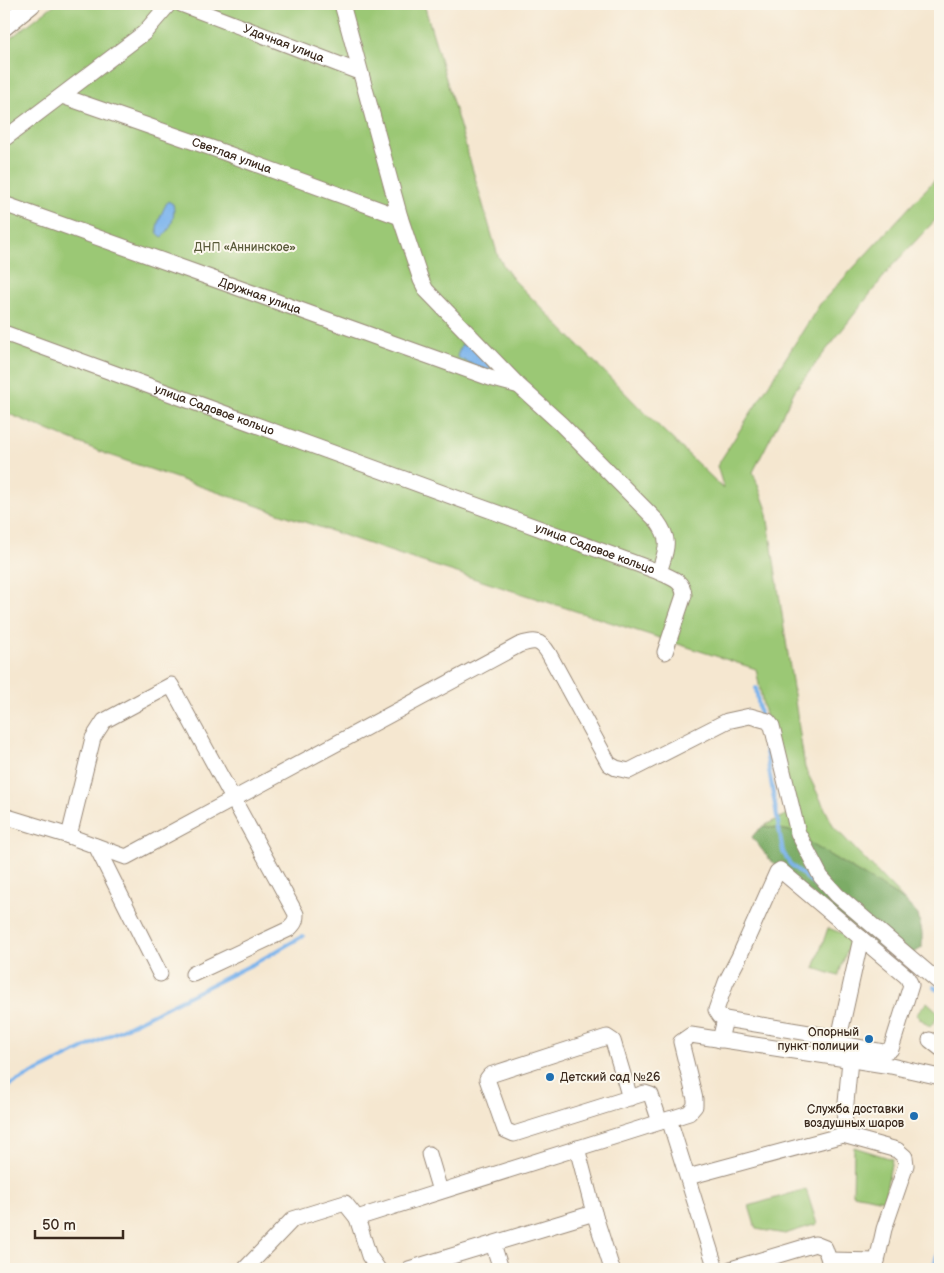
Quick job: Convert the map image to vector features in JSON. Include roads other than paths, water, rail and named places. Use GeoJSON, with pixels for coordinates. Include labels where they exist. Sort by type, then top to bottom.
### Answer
{"type":"FeatureCollection","features":[{"type":"Feature","properties":{"kind":"main road"},"geometry":{"type":"LineString","coordinates":[[4,26],[32,4]]}},
{"type":"Feature","properties":{"kind":"street"},"geometry":{"type":"LineString","coordinates":[[4,139],[144,33],[169,4]]}},
{"type":"Feature","properties":{"kind":"street","name":"Удачная улица"},"geometry":{"type":"LineString","coordinates":[[181,4],[359,72]]}},
{"type":"Feature","properties":{"kind":"street","name":"улица Садовое кольцо"},"geometry":{"type":"LineString","coordinates":[[4,333],[659,572],[667,542],[662,528],[657,521],[561,424],[518,385],[426,290],[400,217],[342,4]]}},
{"type":"Feature","properties":{"kind":"street","name":"Светлая улица"},"geometry":{"type":"LineString","coordinates":[[62,96],[223,152],[400,217]]}},
{"type":"Feature","properties":{"kind":"street","name":"Дружная улица"},"geometry":{"type":"LineString","coordinates":[[4,204],[490,378],[518,385]]}},
{"type":"Feature","properties":{"kind":"street"},"geometry":{"type":"LineString","coordinates":[[659,572],[679,581],[684,595],[665,652]]}},
{"type":"Feature","properties":{"kind":"street"},"geometry":{"type":"LineString","coordinates":[[4,816],[69,836],[126,858],[519,645],[532,641],[539,642],[545,647],[610,764],[616,768],[629,770],[727,721],[750,716],[768,720],[772,726],[798,833],[821,877],[837,895],[940,983]]}},
{"type":"Feature","properties":{"kind":"street"},"geometry":{"type":"LineString","coordinates":[[69,836],[93,738],[97,729],[104,721],[172,685],[296,914],[295,923],[289,928],[193,974]]}},
{"type":"Feature","properties":{"kind":"street"},"geometry":{"type":"LineString","coordinates":[[96,846],[160,974]]}},
{"type":"Feature","properties":{"kind":"street"},"geometry":{"type":"LineString","coordinates":[[839,1038],[725,1019],[716,1010],[726,982],[777,872],[782,871],[907,977],[911,985],[891,1049],[884,1052],[843,1044],[839,1038],[861,938]]}},
{"type":"Feature","properties":{"kind":"street"},"geometry":{"type":"LineString","coordinates":[[720,1040],[725,1019]]}},
{"type":"Feature","properties":{"kind":"street"},"geometry":{"type":"LineString","coordinates":[[357,1218],[689,1113],[694,1106],[695,1099],[681,1042],[691,1035],[938,1072]]}},
{"type":"Feature","properties":{"kind":"street"},"geometry":{"type":"LineString","coordinates":[[630,1098],[613,1041],[607,1037],[490,1075],[487,1079],[505,1130],[514,1134],[630,1098],[645,1094],[651,1095],[665,1121],[688,1177],[716,1269]]}},
{"type":"Feature","properties":{"kind":"street"},"geometry":{"type":"LineString","coordinates":[[843,1135],[850,1060]]}},
{"type":"Feature","properties":{"kind":"street"},"geometry":{"type":"LineString","coordinates":[[688,1177],[843,1135],[897,1150],[905,1157],[906,1165],[884,1229],[875,1265],[830,1265],[825,1248],[815,1244],[731,1269]]}},
{"type":"Feature","properties":{"kind":"street"},"geometry":{"type":"LineString","coordinates":[[577,1148],[594,1213],[612,1269]]}},
{"type":"Feature","properties":{"kind":"street"},"geometry":{"type":"LineString","coordinates":[[428,1154],[440,1191]]}},
{"type":"Feature","properties":{"kind":"street"},"geometry":{"type":"LineString","coordinates":[[247,1268],[293,1220],[345,1203],[357,1218],[369,1256],[378,1269]]}},
{"type":"Feature","properties":{"kind":"street"},"geometry":{"type":"LineString","coordinates":[[409,1269],[594,1213]]}},
{"type":"Feature","properties":{"kind":"street"},"geometry":{"type":"LineString","coordinates":[[493,1244],[501,1269]]}},
{"type":"Feature","properties":{"kind":"water"},"geometry":{"type":"Polygon","coordinates":[[[168,201],[173,204],[173,217],[168,230],[162,237],[157,232],[157,227],[168,201]]]}},
{"type":"Feature","properties":{"kind":"water"},"geometry":{"type":"Polygon","coordinates":[[[464,343],[467,343],[487,361],[491,368],[490,370],[485,370],[457,356],[464,343]]]}},
{"type":"Feature","properties":{"kind":"waterway"},"geometry":{"type":"LineString","coordinates":[[756,688],[760,715]]}},
{"type":"Feature","properties":{"kind":"waterway"},"geometry":{"type":"LineString","coordinates":[[761,722],[783,852],[790,864],[832,900]]}},
{"type":"Feature","properties":{"kind":"waterway"},"geometry":{"type":"LineString","coordinates":[[4,1088],[257,962],[303,936]]}},
{"type":"Feature","properties":{"kind":"waterway"},"geometry":{"type":"LineString","coordinates":[[934,987],[940,992]]}},
{"type":"Feature","properties":{"kind":"waterway"},"geometry":{"type":"LineString","coordinates":[[933,1269],[940,1245]]}},
{"type":"Feature","properties":{"kind":"place","name":"Опорный пункт полиции"},"geometry":{"type":"Point","coordinates":[869,1039]}},
{"type":"Feature","properties":{"kind":"place","name":"Детский сад №26"},"geometry":{"type":"Point","coordinates":[550,1077]}},
{"type":"Feature","properties":{"kind":"place","name":"Служба доставки воздушных шаров"},"geometry":{"type":"Point","coordinates":[914,1116]}},
{"type":"Feature","properties":{"kind":"park label","name":"ДНП «Аннинское»"},"geometry":{"type":"Point","coordinates":[245,247]}}]}
